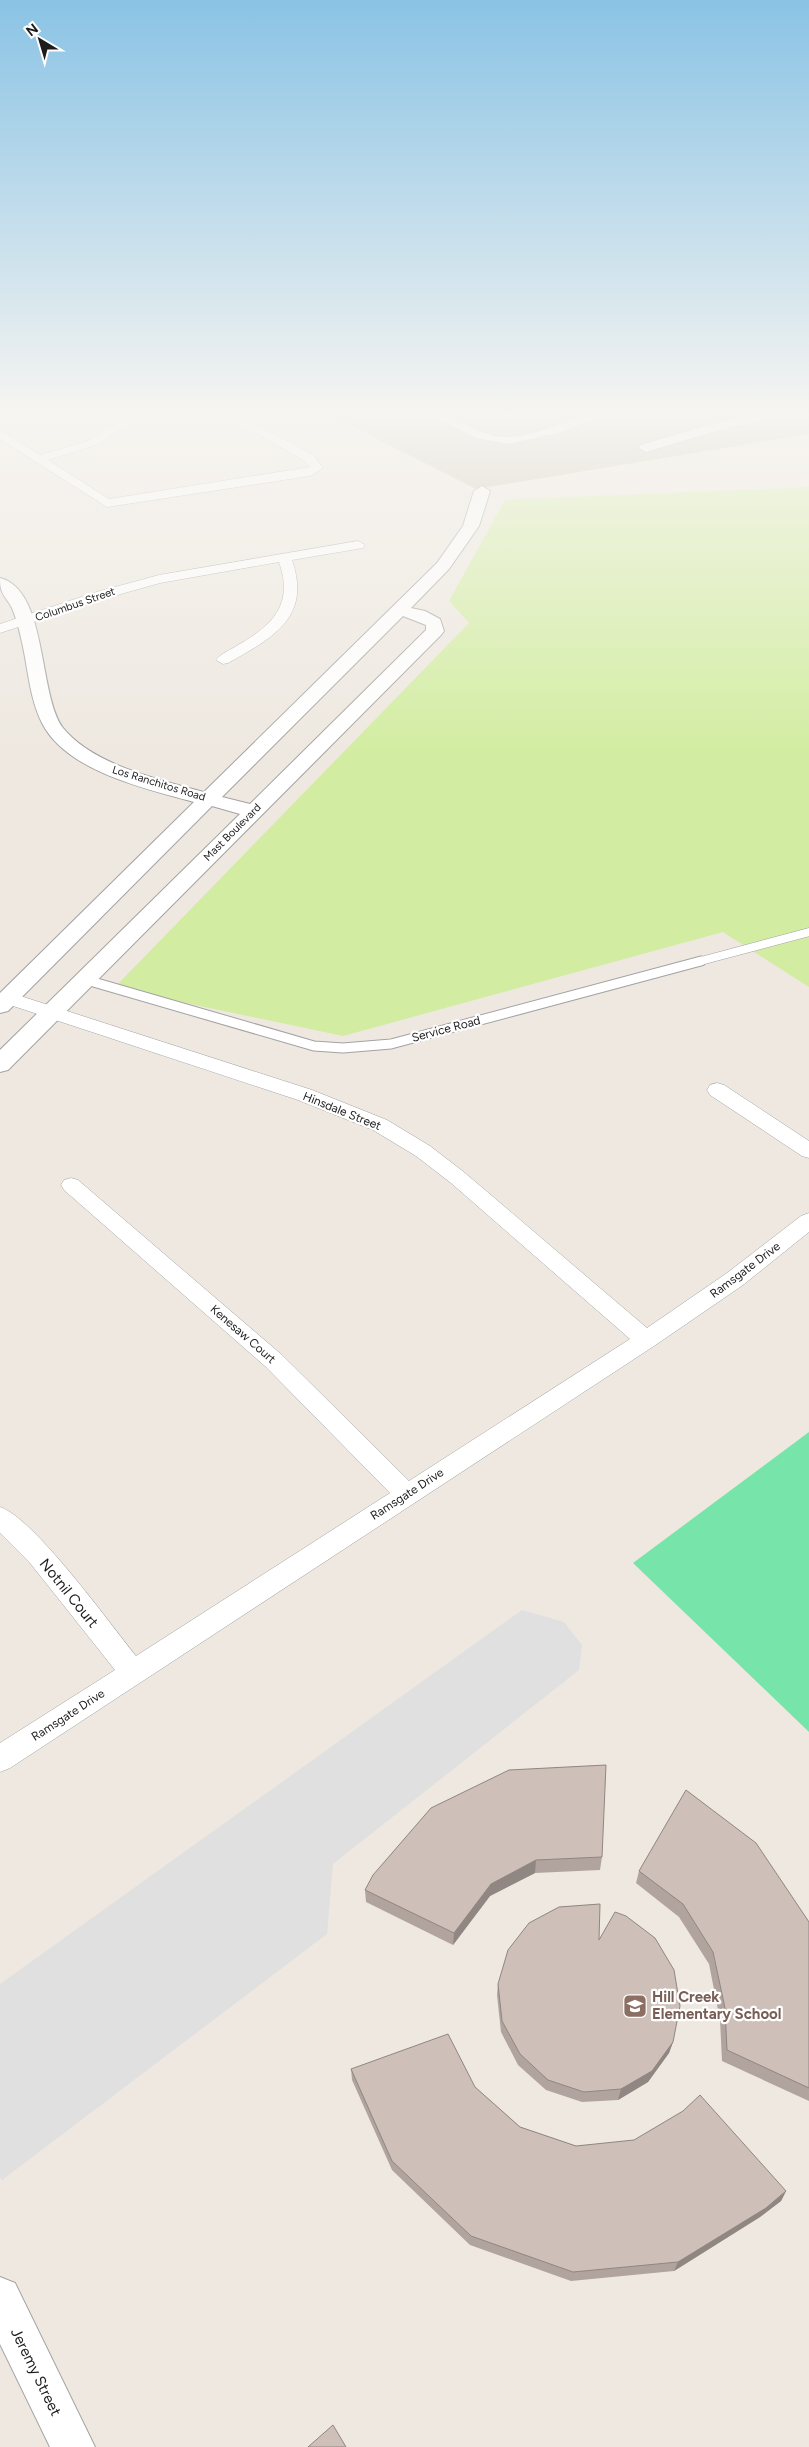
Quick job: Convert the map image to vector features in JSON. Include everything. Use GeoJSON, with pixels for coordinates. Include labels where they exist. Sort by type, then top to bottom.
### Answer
{"type":"FeatureCollection","features":[{"type":"Feature","properties":{"kind":"street"},"geometry":{"type":"LineString","coordinates":[[4,1002],[400,610],[443,566],[472,525]]}},
{"type":"Feature","properties":{"kind":"street","name":"Columbus Street"},"geometry":{"type":"LineString","coordinates":[[0,629],[137,584],[358,545]]}},
{"type":"Feature","properties":{"kind":"street"},"geometry":{"type":"LineString","coordinates":[[224,660],[265,634],[286,610],[292,584],[284,557]]}},
{"type":"Feature","properties":{"kind":"street","name":"Los Ranchitos Road"},"geometry":{"type":"LineString","coordinates":[[0,583],[11,592],[26,621],[46,711],[57,732],[82,753],[114,770],[254,811]]}},
{"type":"Feature","properties":{"kind":"street","name":"Mast Boulevard"},"geometry":{"type":"LineString","coordinates":[[0,1064],[83,979],[435,630],[434,623],[419,615],[400,610]]}},
{"type":"Feature","properties":{"kind":"street","name":"Hinsdale Street"},"geometry":{"type":"LineString","coordinates":[[4,1002],[50,1012],[305,1095],[380,1125],[422,1151],[458,1178],[646,1340]]}},
{"type":"Feature","properties":{"kind":"street"},"geometry":{"type":"LineString","coordinates":[[717,1090],[809,1151]]}},
{"type":"Feature","properties":{"kind":"street","name":"Kenesaw Court"},"geometry":{"type":"LineString","coordinates":[[71,1185],[274,1361],[406,1494]]}},
{"type":"Feature","properties":{"kind":"street","name":"Ramsgate Drive"},"geometry":{"type":"LineString","coordinates":[[0,1759],[646,1340],[735,1279],[809,1221]]}},
{"type":"Feature","properties":{"kind":"street","name":"Notnil Court"},"geometry":{"type":"LineString","coordinates":[[0,1517],[39,1555],[132,1672]]}},
{"type":"Feature","properties":{"kind":"street","name":"Jeremy Street"},"geometry":{"type":"LineString","coordinates":[[0,2298],[73,2447]]}},
{"type":"Feature","properties":{"kind":"lane","name":"Service Road"},"geometry":{"type":"LineString","coordinates":[[83,979],[314,1046],[333,1049],[392,1044],[809,932]]}},
{"type":"Feature","properties":{"kind":"green space"},"geometry":{"type":"Polygon","coordinates":[[[491,525],[809,525],[809,987],[723,932],[343,1036],[114,988],[469,623],[449,601],[491,525]]]}},
{"type":"Feature","properties":{"kind":"green space"},"geometry":{"type":"Polygon","coordinates":[[[809,1432],[809,1732],[633,1563],[809,1432]]]}},
{"type":"Feature","properties":{"kind":"shaded area"},"geometry":{"type":"Polygon","coordinates":[[[522,1610],[564,1622],[582,1645],[579,1670],[333,1864],[327,1934],[2,2180],[0,2177],[0,1984],[522,1610]]]}},
{"type":"Feature","properties":{"kind":"building"},"geometry":{"type":"Polygon","coordinates":[[[606,1765],[602,1857],[536,1860],[491,1884],[454,1933],[365,1890],[373,1875],[431,1808],[509,1770],[606,1765]]]}},
{"type":"Feature","properties":{"kind":"building"},"geometry":{"type":"Polygon","coordinates":[[[686,1790],[756,1843],[809,1922],[809,2088],[727,2050],[725,2008],[713,1952],[683,1904],[639,1871],[686,1790]]]}},
{"type":"Feature","properties":{"kind":"building"},"geometry":{"type":"Polygon","coordinates":[[[600,1904],[599,1940],[615,1912],[626,1916],[655,1938],[674,1970],[680,2006],[673,2042],[652,2071],[621,2089],[584,2092],[548,2080],[520,2054],[502,2021],[498,1984],[508,1950],[529,1923],[559,1907],[600,1904]]]}},
{"type":"Feature","properties":{"kind":"building"},"geometry":{"type":"Polygon","coordinates":[[[448,2034],[475,2087],[520,2127],[576,2146],[634,2140],[683,2111],[700,2095],[786,2191],[766,2208],[678,2262],[573,2272],[471,2236],[392,2161],[351,2069],[448,2034]]]}},
{"type":"Feature","properties":{"kind":"building"},"geometry":{"type":"Polygon","coordinates":[[[333,2425],[346,2447],[308,2447],[333,2425]]]}},
{"type":"Feature","properties":{"kind":"place","name":"Hill Creek Elementary School"},"geometry":{"type":"Point","coordinates":[635,2006]}}]}
